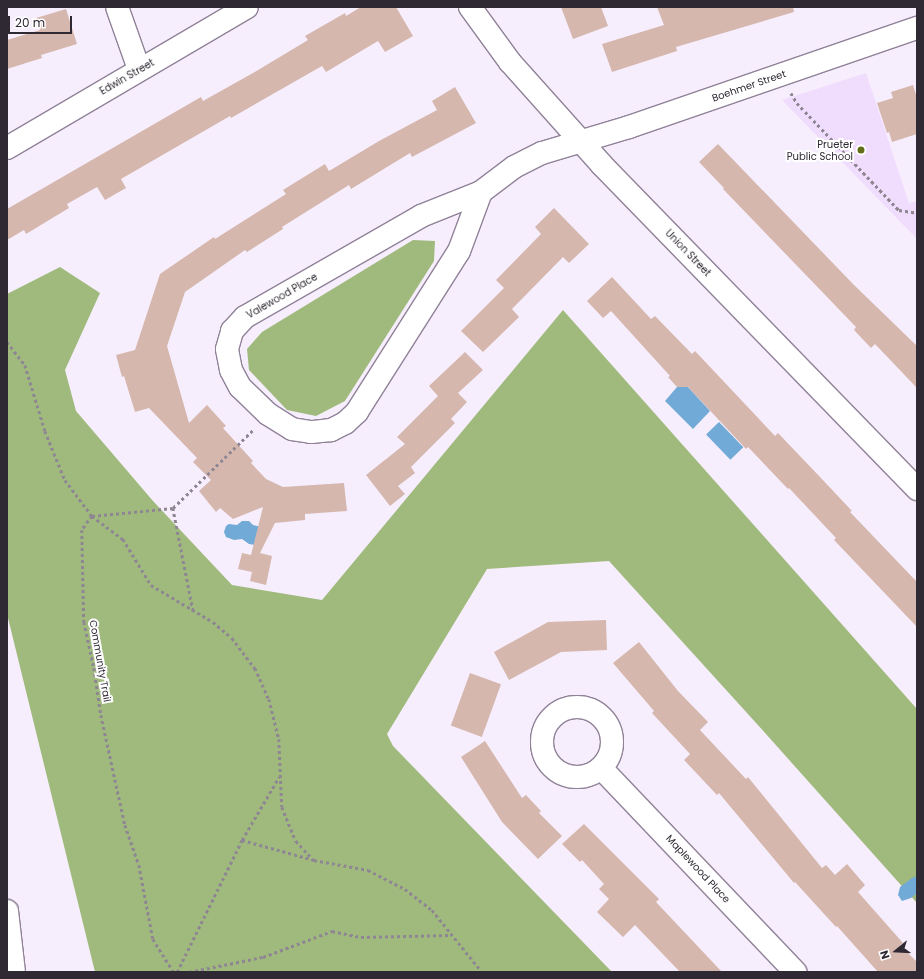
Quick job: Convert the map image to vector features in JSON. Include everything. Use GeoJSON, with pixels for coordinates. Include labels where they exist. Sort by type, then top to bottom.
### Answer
{"type":"FeatureCollection","features":[{"type":"Feature","properties":{"kind":"main road"},"geometry":{"type":"LineString","coordinates":[[117,7],[139,69]]}},
{"type":"Feature","properties":{"kind":"main road","name":"Edwin Street"},"geometry":{"type":"LineString","coordinates":[[7,148],[139,69],[247,7]]}},
{"type":"Feature","properties":{"kind":"main road","name":"Union Street"},"geometry":{"type":"LineString","coordinates":[[470,7],[510,62],[581,141],[917,489]]}},
{"type":"Feature","properties":{"kind":"main road","name":"Boehmer Street"},"geometry":{"type":"LineString","coordinates":[[581,141],[629,127],[917,28]]}},
{"type":"Feature","properties":{"kind":"main road","name":"Valewood Place"},"geometry":{"type":"LineString","coordinates":[[481,192],[459,251],[357,412],[345,422],[331,430],[311,432],[292,429],[268,414],[240,387],[231,370],[227,349],[232,331],[245,317],[421,216],[481,192],[514,167],[542,153],[581,141]]}},
{"type":"Feature","properties":{"kind":"main road","name":"Maplewood Place"},"geometry":{"type":"LineString","coordinates":[[601,768],[795,972]]}},
{"type":"Feature","properties":{"kind":"main road"},"geometry":{"type":"LineString","coordinates":[[7,910],[14,972]]}},
{"type":"Feature","properties":{"kind":"path"},"geometry":{"type":"LineString","coordinates":[[782,75],[797,103],[899,210],[917,213]]}},
{"type":"Feature","properties":{"kind":"path"},"geometry":{"type":"LineString","coordinates":[[7,342],[25,365],[45,430],[65,480],[92,516],[123,538],[151,585],[213,622],[232,638],[255,668],[269,699],[279,739],[279,777],[282,807],[296,841],[314,860]]}},
{"type":"Feature","properties":{"kind":"path"},"geometry":{"type":"LineString","coordinates":[[92,516],[173,508],[268,414]]}},
{"type":"Feature","properties":{"kind":"path"},"geometry":{"type":"LineString","coordinates":[[173,508],[193,610]]}},
{"type":"Feature","properties":{"kind":"path","name":"Community Trail"},"geometry":{"type":"LineString","coordinates":[[92,516],[82,530],[84,622],[94,668],[101,715],[125,825],[139,866],[153,939],[176,972]]}},
{"type":"Feature","properties":{"kind":"path"},"geometry":{"type":"LineString","coordinates":[[176,972],[242,840],[279,777]]}},
{"type":"Feature","properties":{"kind":"path"},"geometry":{"type":"LineString","coordinates":[[242,840],[314,860],[368,870],[405,889],[432,910],[482,972]]}},
{"type":"Feature","properties":{"kind":"path"},"geometry":{"type":"LineString","coordinates":[[189,972],[262,957],[332,931],[361,937],[451,935]]}},
{"type":"Feature","properties":{"kind":"shaded area","name":"Prueter Public School"},"geometry":{"type":"Polygon","coordinates":[[[866,73],[909,203],[917,201],[917,239],[782,100],[866,73]]]}},
{"type":"Feature","properties":{"kind":"green space"},"geometry":{"type":"Polygon","coordinates":[[[413,240],[435,241],[434,261],[345,401],[316,416],[287,410],[249,370],[247,349],[262,332],[413,240]]]}},
{"type":"Feature","properties":{"kind":"green space"},"geometry":{"type":"Polygon","coordinates":[[[60,267],[100,293],[65,370],[76,411],[153,501],[232,585],[322,600],[563,310],[917,709],[917,903],[609,561],[487,569],[387,734],[393,746],[612,972],[95,972],[7,614],[7,294],[60,267]]]}},
{"type":"Feature","properties":{"kind":"water"},"geometry":{"type":"Polygon","coordinates":[[[677,387],[688,387],[710,411],[693,429],[665,401],[677,387]]]}},
{"type":"Feature","properties":{"kind":"water"},"geometry":{"type":"Polygon","coordinates":[[[719,422],[743,447],[730,460],[706,435],[719,422]]]}},
{"type":"Feature","properties":{"kind":"water"},"geometry":{"type":"Polygon","coordinates":[[[242,521],[249,521],[253,525],[261,527],[255,545],[249,544],[242,539],[234,540],[226,537],[224,532],[226,526],[229,524],[237,525],[242,521]]]}},
{"type":"Feature","properties":{"kind":"water"},"geometry":{"type":"Polygon","coordinates":[[[917,876],[917,893],[911,898],[902,901],[898,895],[900,887],[917,876]]]}},
{"type":"Feature","properties":{"kind":"building"},"geometry":{"type":"Polygon","coordinates":[[[361,7],[396,7],[413,36],[385,52],[378,41],[326,72],[322,66],[231,118],[230,116],[121,179],[126,188],[105,200],[97,187],[67,204],[69,208],[26,234],[24,230],[7,240],[7,209],[201,97],[203,101],[253,73],[308,40],[305,36],[345,13],[346,16],[361,7]]]}},
{"type":"Feature","properties":{"kind":"building"},"geometry":{"type":"Polygon","coordinates":[[[561,7],[601,7],[608,26],[573,39],[561,7]]]}},
{"type":"Feature","properties":{"kind":"building"},"geometry":{"type":"Polygon","coordinates":[[[657,7],[793,7],[794,12],[676,47],[677,51],[612,72],[602,44],[664,25],[657,7]]]}},
{"type":"Feature","properties":{"kind":"building"},"geometry":{"type":"Polygon","coordinates":[[[66,9],[77,44],[41,55],[42,58],[7,69],[7,40],[40,30],[36,18],[66,9]]]}},
{"type":"Feature","properties":{"kind":"building"},"geometry":{"type":"Polygon","coordinates":[[[913,85],[917,98],[917,134],[892,142],[889,132],[887,133],[877,103],[893,98],[891,92],[913,85]]]}},
{"type":"Feature","properties":{"kind":"building"},"geometry":{"type":"Polygon","coordinates":[[[455,87],[476,123],[412,157],[410,153],[351,189],[349,185],[282,227],[283,229],[247,252],[245,250],[185,292],[167,346],[189,423],[207,405],[226,426],[223,428],[253,461],[251,463],[266,479],[283,487],[344,483],[347,511],[305,514],[305,520],[275,523],[260,553],[272,556],[266,585],[250,581],[252,572],[238,569],[242,553],[251,555],[263,507],[233,519],[220,508],[216,512],[199,491],[211,480],[193,462],[197,458],[149,408],[135,412],[124,376],[122,377],[116,355],[135,350],[160,274],[214,237],[215,239],[286,194],[283,190],[325,164],[329,171],[379,141],[437,110],[432,101],[455,87]]]}},
{"type":"Feature","properties":{"kind":"building"},"geometry":{"type":"Polygon","coordinates":[[[718,144],[854,285],[917,346],[917,388],[875,344],[871,348],[854,330],[856,327],[723,189],[724,188],[699,162],[718,144]]]}},
{"type":"Feature","properties":{"kind":"building"},"geometry":{"type":"Polygon","coordinates":[[[554,208],[589,244],[569,263],[563,257],[512,309],[519,317],[483,352],[461,331],[504,288],[496,280],[541,234],[535,227],[554,208]]]}},
{"type":"Feature","properties":{"kind":"building"},"geometry":{"type":"Polygon","coordinates":[[[612,277],[651,319],[655,316],[692,354],[695,351],[775,436],[778,433],[852,511],[850,512],[917,582],[917,627],[834,540],[836,538],[789,488],[788,489],[748,447],[746,449],[688,387],[677,387],[668,377],[670,376],[611,311],[603,318],[587,301],[612,277]]]}},
{"type":"Feature","properties":{"kind":"building"},"geometry":{"type":"Polygon","coordinates":[[[465,352],[483,370],[458,393],[467,402],[451,419],[455,423],[411,467],[415,473],[398,486],[405,494],[390,506],[366,475],[405,444],[397,437],[438,396],[429,386],[465,352]]]}},
{"type":"Feature","properties":{"kind":"building"},"geometry":{"type":"Polygon","coordinates":[[[606,620],[607,650],[561,652],[509,680],[494,652],[548,622],[606,620]]]}},
{"type":"Feature","properties":{"kind":"building"},"geometry":{"type":"Polygon","coordinates":[[[639,642],[678,691],[708,722],[700,730],[746,779],[748,777],[822,868],[826,865],[835,875],[847,864],[865,885],[858,892],[903,943],[900,945],[917,962],[917,972],[878,972],[837,926],[836,927],[795,882],[794,883],[719,793],[717,795],[684,760],[690,754],[652,713],[654,711],[613,663],[639,642]]]}},
{"type":"Feature","properties":{"kind":"building"},"geometry":{"type":"Polygon","coordinates":[[[470,673],[501,684],[482,737],[451,726],[470,673]]]}},
{"type":"Feature","properties":{"kind":"building"},"geometry":{"type":"Polygon","coordinates":[[[485,741],[522,798],[526,795],[541,811],[539,813],[562,836],[538,859],[502,822],[461,757],[485,741]]]}},
{"type":"Feature","properties":{"kind":"building"},"geometry":{"type":"Polygon","coordinates":[[[584,824],[659,899],[656,902],[722,972],[680,972],[635,925],[623,937],[597,912],[609,899],[599,889],[604,884],[582,860],[580,862],[562,844],[584,824]]]}},
{"type":"Feature","properties":{"kind":"place","name":"Prueter Public School"},"geometry":{"type":"Point","coordinates":[861,150]}}]}
